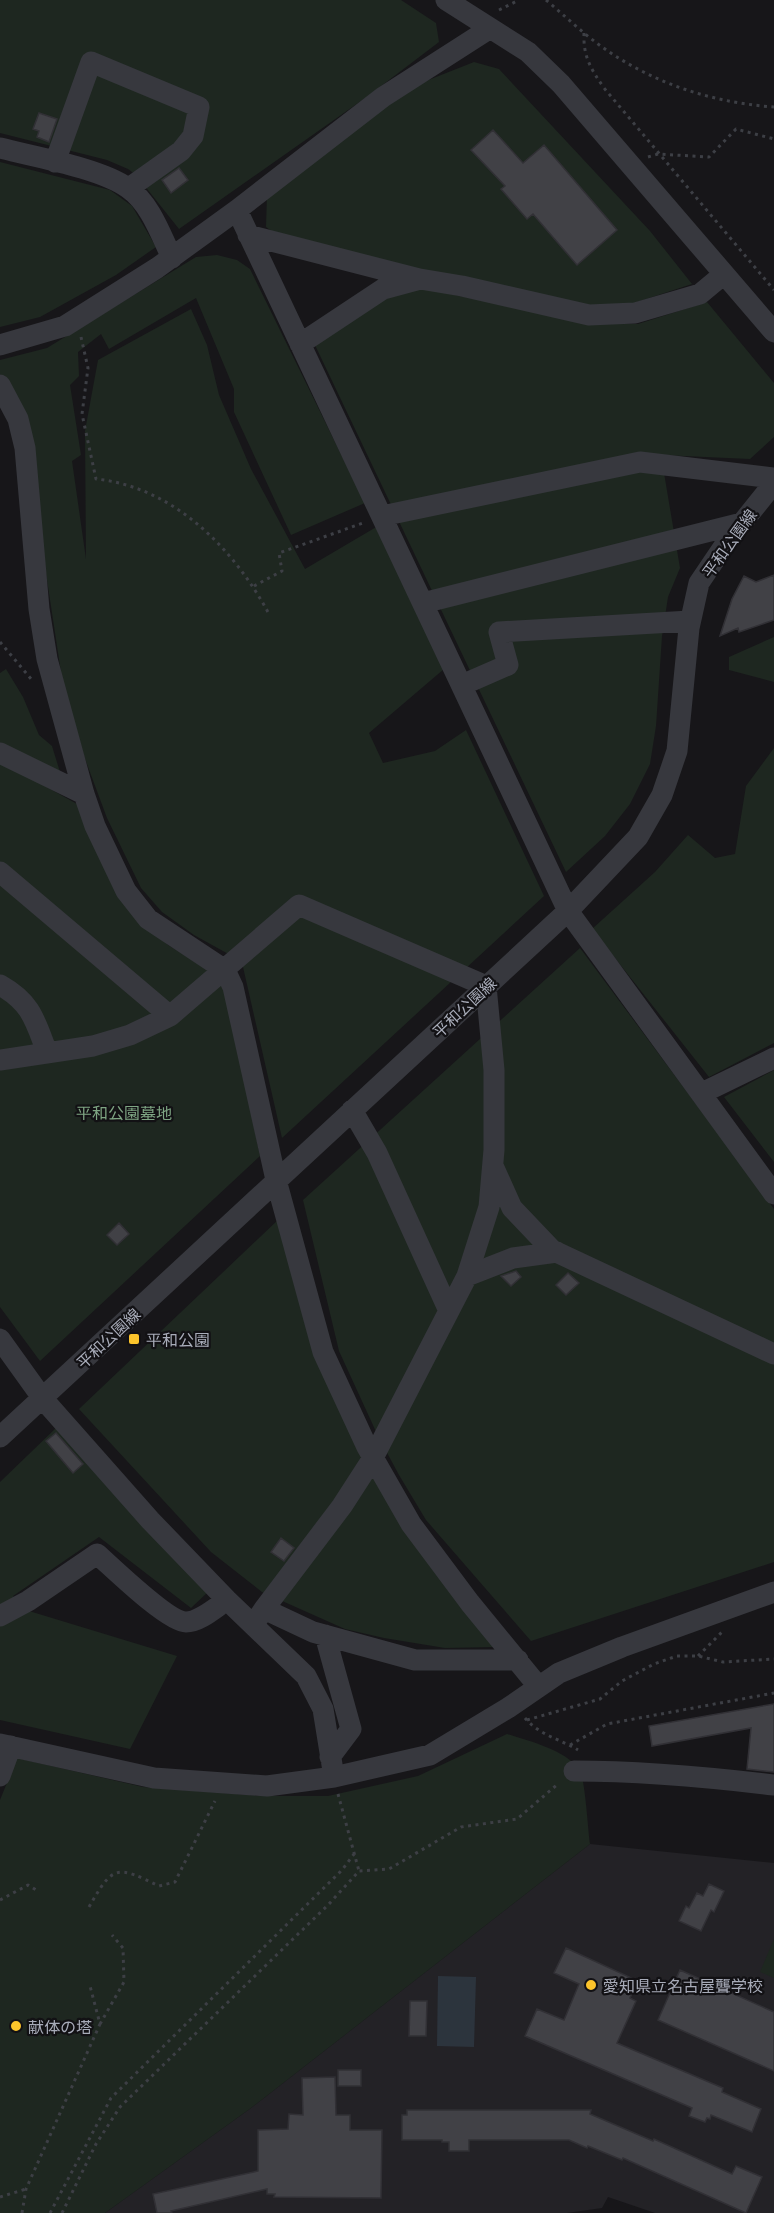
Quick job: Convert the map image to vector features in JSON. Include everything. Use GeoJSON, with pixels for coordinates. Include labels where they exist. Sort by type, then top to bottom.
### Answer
{"type":"FeatureCollection","features":[{"type":"Feature","properties":{"kind":"street"},"geometry":{"type":"LineString","coordinates":[[446,0],[528,52],[561,84],[774,332]]}},
{"type":"Feature","properties":{"kind":"street"},"geometry":{"type":"LineString","coordinates":[[0,345],[65,326],[172,258],[383,98],[489,29]]}},
{"type":"Feature","properties":{"kind":"street"},"geometry":{"type":"LineString","coordinates":[[55,162],[91,62],[199,107],[193,136],[181,151],[129,188]]}},
{"type":"Feature","properties":{"kind":"street"},"geometry":{"type":"LineString","coordinates":[[0,148],[106,176],[129,188],[146,207],[172,258]]}},
{"type":"Feature","properties":{"kind":"street"},"geometry":{"type":"LineString","coordinates":[[237,210],[568,911],[774,1194]]}},
{"type":"Feature","properties":{"kind":"street"},"geometry":{"type":"LineString","coordinates":[[248,235],[420,279],[462,286],[589,315],[634,313],[700,294],[724,274]]}},
{"type":"Feature","properties":{"kind":"street"},"geometry":{"type":"LineString","coordinates":[[300,344],[383,289],[420,279]]}},
{"type":"Feature","properties":{"kind":"street"},"geometry":{"type":"LineString","coordinates":[[0,385],[18,419],[25,448],[39,609],[47,659],[95,826],[126,891],[148,919],[225,970],[233,987],[276,1180],[323,1352],[373,1458],[411,1524],[470,1603],[538,1686]]}},
{"type":"Feature","properties":{"kind":"street"},"geometry":{"type":"LineString","coordinates":[[382,516],[640,462],[774,478]]}},
{"type":"Feature","properties":{"kind":"street","name":"平和公園線"},"geometry":{"type":"LineString","coordinates":[[0,1437],[568,911],[638,837],[662,795],[676,751],[690,621],[699,584],[726,543],[774,483]]}},
{"type":"Feature","properties":{"kind":"street"},"geometry":{"type":"LineString","coordinates":[[423,603],[742,523]]}},
{"type":"Feature","properties":{"kind":"street"},"geometry":{"type":"LineString","coordinates":[[462,685],[508,665],[499,632],[690,621]]}},
{"type":"Feature","properties":{"kind":"street"},"geometry":{"type":"LineString","coordinates":[[0,753],[84,794]]}},
{"type":"Feature","properties":{"kind":"street"},"geometry":{"type":"LineString","coordinates":[[0,872],[170,1016]]}},
{"type":"Feature","properties":{"kind":"street"},"geometry":{"type":"LineString","coordinates":[[0,1060],[93,1046],[130,1035],[170,1016],[298,905],[486,986],[494,1070],[493,1164],[489,1207],[467,1276],[373,1458],[342,1506],[259,1616]]}},
{"type":"Feature","properties":{"kind":"street"},"geometry":{"type":"LineString","coordinates":[[0,985],[13,992],[30,1010],[47,1052]]}},
{"type":"Feature","properties":{"kind":"street"},"geometry":{"type":"LineString","coordinates":[[702,1094],[774,1058]]}},
{"type":"Feature","properties":{"kind":"street"},"geometry":{"type":"LineString","coordinates":[[352,1110],[377,1153],[449,1311]]}},
{"type":"Feature","properties":{"kind":"street"},"geometry":{"type":"LineString","coordinates":[[493,1164],[512,1208],[552,1250],[774,1354]]}},
{"type":"Feature","properties":{"kind":"street"},"geometry":{"type":"LineString","coordinates":[[467,1276],[513,1258],[557,1252]]}},
{"type":"Feature","properties":{"kind":"street"},"geometry":{"type":"LineString","coordinates":[[0,1339],[43,1399],[150,1520],[227,1600],[259,1616],[415,1660],[518,1660]]}},
{"type":"Feature","properties":{"kind":"street"},"geometry":{"type":"LineString","coordinates":[[0,1616],[28,1601],[97,1554],[166,1614],[185,1622],[196,1620],[227,1600]]}},
{"type":"Feature","properties":{"kind":"street"},"geometry":{"type":"LineString","coordinates":[[0,1776],[6,1745],[154,1778],[267,1786],[332,1767],[430,1755],[507,1708],[559,1672],[774,1592]]}},
{"type":"Feature","properties":{"kind":"street"},"geometry":{"type":"LineString","coordinates":[[259,1616],[306,1676],[323,1709],[332,1767]]}},
{"type":"Feature","properties":{"kind":"street"},"geometry":{"type":"LineString","coordinates":[[325,1635],[351,1729],[332,1767]]}},
{"type":"Feature","properties":{"kind":"street"},"geometry":{"type":"LineString","coordinates":[[574,1771],[704,1776],[774,1785]]}},
{"type":"Feature","properties":{"kind":"path"},"geometry":{"type":"LineString","coordinates":[[546,0],[584,33],[634,66],[670,85],[723,101],[774,106]]}},
{"type":"Feature","properties":{"kind":"path"},"geometry":{"type":"LineString","coordinates":[[584,33],[583,50],[604,88],[774,290]]}},
{"type":"Feature","properties":{"kind":"path"},"geometry":{"type":"LineString","coordinates":[[629,161],[658,154],[709,157],[736,129],[774,139]]}},
{"type":"Feature","properties":{"kind":"path"},"geometry":{"type":"LineString","coordinates":[[77,319],[88,368],[82,414],[96,479],[109,480],[146,493],[182,510],[207,531],[254,586],[269,614]]}},
{"type":"Feature","properties":{"kind":"path"},"geometry":{"type":"LineString","coordinates":[[254,586],[282,572],[279,552],[382,516]]}},
{"type":"Feature","properties":{"kind":"path"},"geometry":{"type":"LineString","coordinates":[[0,642],[36,685]]}},
{"type":"Feature","properties":{"kind":"path"},"geometry":{"type":"LineString","coordinates":[[62,2213],[96,2144],[120,2107],[328,1905],[359,1871],[389,1869],[462,1827],[517,1819],[588,1762],[579,1751],[539,1731],[527,1720],[600,1699],[622,1681],[654,1664],[677,1656],[698,1656],[723,1662],[774,1659]]}},
{"type":"Feature","properties":{"kind":"path"},"geometry":{"type":"LineString","coordinates":[[570,1745],[607,1724],[774,1693]]}},
{"type":"Feature","properties":{"kind":"path"},"geometry":{"type":"LineString","coordinates":[[332,1767],[359,1871]]}},
{"type":"Feature","properties":{"kind":"path"},"geometry":{"type":"LineString","coordinates":[[89,1907],[104,1881],[114,1872],[131,1872],[159,1886],[175,1882],[224,1783]]}},
{"type":"Feature","properties":{"kind":"path"},"geometry":{"type":"LineString","coordinates":[[50,2213],[111,2098],[342,1870],[354,1854]]}},
{"type":"Feature","properties":{"kind":"path"},"geometry":{"type":"LineString","coordinates":[[0,1900],[28,1885],[38,1891]]}},
{"type":"Feature","properties":{"kind":"path"},"geometry":{"type":"LineString","coordinates":[[21,2213],[26,2189],[100,2024],[124,1982],[123,1948],[112,1935]]}},
{"type":"Feature","properties":{"kind":"path"},"geometry":{"type":"LineString","coordinates":[[90,1986],[100,2024]]}},
{"type":"Feature","properties":{"kind":"path"},"geometry":{"type":"LineString","coordinates":[[0,2197],[26,2189]]}},
{"type":"Feature","properties":{"kind":"shaded area","name":"愛知県立名古屋聾学校"},"geometry":{"type":"Polygon","coordinates":[[[590,1844],[774,1863],[774,2213],[655,2213],[608,2197],[602,2208],[567,2213],[105,2213],[251,2108],[590,1844]]]}},
{"type":"Feature","properties":{"kind":"shaded area"},"geometry":{"type":"Polygon","coordinates":[[[438,1976],[476,1977],[474,2047],[437,2046],[438,1976]]]}},
{"type":"Feature","properties":{"kind":"green space"},"geometry":{"type":"Polygon","coordinates":[[[0,0],[401,0],[436,23],[439,42],[368,96],[179,229],[136,175],[128,169],[107,160],[0,133],[0,0]]]}},
{"type":"Feature","properties":{"kind":"green space"},"geometry":{"type":"Polygon","coordinates":[[[474,62],[499,69],[650,231],[692,284],[631,304],[586,307],[283,239],[266,227],[267,195],[383,98],[474,62]]]}},
{"type":"Feature","properties":{"kind":"green space"},"geometry":{"type":"Polygon","coordinates":[[[0,162],[110,190],[132,206],[156,247],[116,275],[40,317],[0,327],[0,162]]]}},
{"type":"Feature","properties":{"kind":"green space"},"geometry":{"type":"Polygon","coordinates":[[[217,255],[237,260],[250,269],[365,503],[291,535],[234,412],[234,389],[196,298],[109,349],[101,334],[78,352],[79,376],[70,385],[81,455],[72,461],[86,559],[85,431],[98,360],[191,309],[207,345],[219,395],[251,469],[305,569],[378,526],[444,669],[369,733],[383,763],[435,751],[466,730],[544,896],[282,1138],[243,967],[232,956],[194,935],[162,912],[141,888],[107,818],[84,756],[62,679],[23,421],[0,374],[0,360],[47,348],[196,257],[217,255]]]}},
{"type":"Feature","properties":{"kind":"green space"},"geometry":{"type":"Polygon","coordinates":[[[425,289],[599,324],[638,324],[707,302],[774,383],[774,437],[750,459],[661,455],[680,568],[668,597],[662,636],[656,726],[650,764],[630,804],[605,836],[566,872],[314,343],[393,293],[425,289]]]}},
{"type":"Feature","properties":{"kind":"green space"},"geometry":{"type":"Polygon","coordinates":[[[774,637],[774,682],[729,670],[729,657],[774,637]]]}},
{"type":"Feature","properties":{"kind":"green space"},"geometry":{"type":"Polygon","coordinates":[[[6,669],[23,697],[39,735],[52,746],[64,785],[0,751],[0,673],[6,669]]]}},
{"type":"Feature","properties":{"kind":"green space"},"geometry":{"type":"Polygon","coordinates":[[[774,748],[774,1043],[709,1077],[592,929],[655,872],[688,835],[715,858],[735,854],[746,786],[774,748]]]}},
{"type":"Feature","properties":{"kind":"green space","name":"平和公園墓地"},"geometry":{"type":"Polygon","coordinates":[[[0,761],[77,804],[141,920],[168,945],[210,971],[226,989],[260,1156],[40,1361],[0,1307],[0,761]]]}},
{"type":"Feature","properties":{"kind":"green space"},"geometry":{"type":"Polygon","coordinates":[[[580,948],[774,1209],[774,1562],[531,1641],[426,1520],[378,1436],[339,1351],[303,1200],[580,948]]]}},
{"type":"Feature","properties":{"kind":"green space"},"geometry":{"type":"Polygon","coordinates":[[[774,1070],[774,1162],[724,1097],[774,1070]]]}},
{"type":"Feature","properties":{"kind":"green space"},"geometry":{"type":"Polygon","coordinates":[[[279,1219],[314,1346],[494,1647],[445,1648],[345,1629],[262,1592],[211,1552],[79,1409],[279,1219]]]}},
{"type":"Feature","properties":{"kind":"green space"},"geometry":{"type":"Polygon","coordinates":[[[56,1428],[209,1591],[191,1608],[99,1537],[13,1596],[29,1611],[177,1656],[130,1749],[0,1720],[0,1482],[56,1428]]]}},
{"type":"Feature","properties":{"kind":"green space"},"geometry":{"type":"Polygon","coordinates":[[[507,1734],[556,1751],[573,1762],[579,1769],[585,1792],[590,1844],[251,2108],[105,2213],[0,2213],[0,1800],[17,1758],[143,1787],[262,1796],[328,1796],[418,1776],[507,1734]]]}},
{"type":"Feature","properties":{"kind":"green space"},"geometry":{"type":"Polygon","coordinates":[[[774,1939],[774,1978],[760,1972],[774,1939]]]}},
{"type":"Feature","properties":{"kind":"building"},"geometry":{"type":"Polygon","coordinates":[[[39,113],[57,119],[49,142],[37,137],[39,131],[33,129],[39,113]]]}},
{"type":"Feature","properties":{"kind":"building"},"geometry":{"type":"Polygon","coordinates":[[[493,130],[523,163],[544,145],[617,230],[577,265],[533,214],[527,219],[501,189],[505,186],[471,150],[493,130]]]}},
{"type":"Feature","properties":{"kind":"building"},"geometry":{"type":"Polygon","coordinates":[[[179,168],[188,180],[171,193],[162,180],[179,168]]]}},
{"type":"Feature","properties":{"kind":"building"},"geometry":{"type":"Polygon","coordinates":[[[774,575],[774,620],[739,632],[738,628],[720,636],[732,599],[744,576],[756,582],[774,575]]]}},
{"type":"Feature","properties":{"kind":"building"},"geometry":{"type":"Polygon","coordinates":[[[119,1223],[129,1234],[117,1245],[107,1235],[119,1223]]]}},
{"type":"Feature","properties":{"kind":"building"},"geometry":{"type":"Polygon","coordinates":[[[516,1271],[521,1277],[511,1286],[501,1276],[516,1271]]]}},
{"type":"Feature","properties":{"kind":"building"},"geometry":{"type":"Polygon","coordinates":[[[568,1273],[579,1283],[566,1295],[556,1285],[568,1273]]]}},
{"type":"Feature","properties":{"kind":"building"},"geometry":{"type":"Polygon","coordinates":[[[56,1433],[83,1464],[73,1473],[46,1441],[56,1433]]]}},
{"type":"Feature","properties":{"kind":"building"},"geometry":{"type":"Polygon","coordinates":[[[281,1538],[294,1548],[284,1561],[271,1552],[281,1538]]]}},
{"type":"Feature","properties":{"kind":"building"},"geometry":{"type":"Polygon","coordinates":[[[774,1704],[774,1772],[747,1769],[751,1728],[652,1746],[649,1726],[774,1704]]]}},
{"type":"Feature","properties":{"kind":"building"},"geometry":{"type":"Polygon","coordinates":[[[709,1884],[724,1891],[701,1931],[679,1921],[686,1906],[689,1908],[697,1893],[703,1896],[709,1884]]]}},
{"type":"Feature","properties":{"kind":"building"},"geometry":{"type":"Polygon","coordinates":[[[566,1948],[638,1981],[630,1998],[636,2001],[617,2043],[723,2088],[722,2092],[761,2109],[752,2132],[711,2115],[710,2119],[707,2118],[705,2122],[689,2116],[692,2108],[525,2036],[537,2009],[564,2020],[579,1984],[554,1973],[566,1948]]]}},
{"type":"Feature","properties":{"kind":"building"},"geometry":{"type":"Polygon","coordinates":[[[680,1970],[774,2012],[774,2071],[658,2020],[680,1970]]]}},
{"type":"Feature","properties":{"kind":"building"},"geometry":{"type":"Polygon","coordinates":[[[410,2001],[427,2001],[426,2036],[409,2036],[410,2001]]]}},
{"type":"Feature","properties":{"kind":"building"},"geometry":{"type":"Polygon","coordinates":[[[338,2070],[361,2070],[361,2086],[338,2086],[338,2070]]]}},
{"type":"Feature","properties":{"kind":"building"},"geometry":{"type":"Polygon","coordinates":[[[335,2077],[336,2115],[350,2115],[350,2130],[382,2130],[381,2198],[274,2197],[275,2194],[267,2194],[267,2189],[171,2211],[172,2213],[157,2213],[153,2194],[258,2171],[258,2130],[288,2129],[289,2114],[303,2115],[302,2078],[335,2077]]]}},
{"type":"Feature","properties":{"kind":"building"},"geometry":{"type":"Polygon","coordinates":[[[407,2110],[591,2110],[590,2114],[653,2141],[654,2139],[732,2174],[736,2166],[762,2177],[746,2213],[623,2158],[622,2160],[569,2140],[469,2140],[469,2151],[449,2151],[449,2142],[442,2142],[442,2140],[402,2140],[402,2115],[407,2115],[407,2110]]]}},
{"type":"Feature","properties":{"kind":"place","name":"平和公園"},"geometry":{"type":"Point","coordinates":[134,1339]}},
{"type":"Feature","properties":{"kind":"place","name":"愛知県立名古屋聾学校"},"geometry":{"type":"Point","coordinates":[591,1985]}},
{"type":"Feature","properties":{"kind":"place","name":"献体の塔"},"geometry":{"type":"Point","coordinates":[16,2026]}}]}
